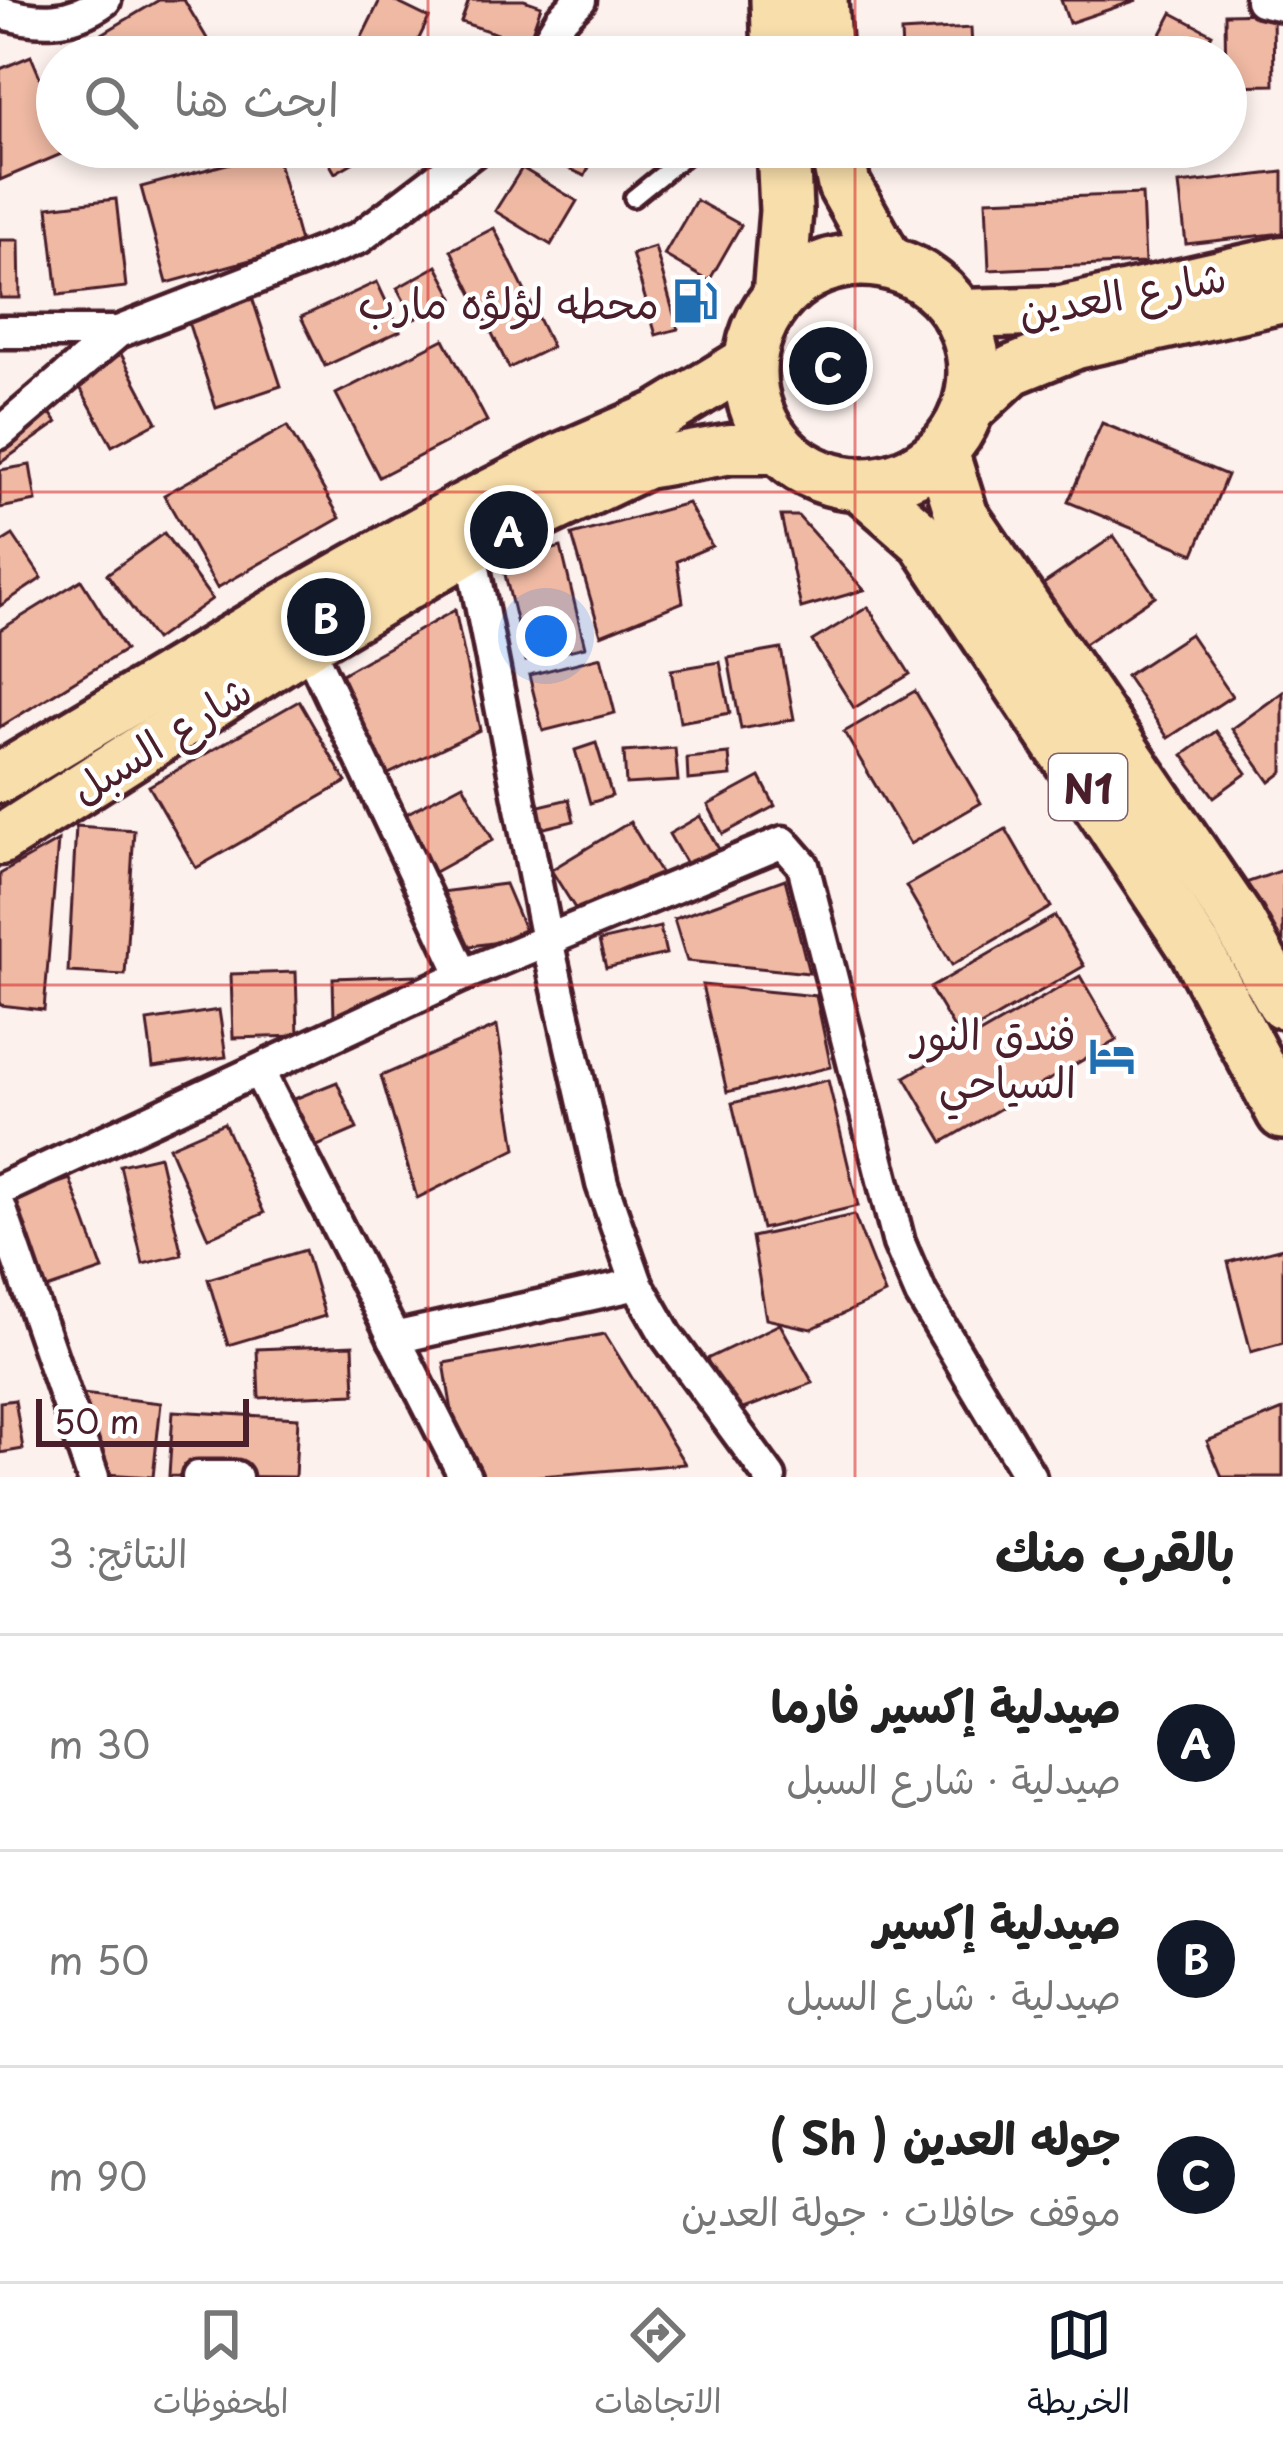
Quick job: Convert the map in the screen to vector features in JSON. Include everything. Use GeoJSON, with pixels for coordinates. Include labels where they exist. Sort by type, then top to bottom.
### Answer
{"type":"FeatureCollection","features":[{"type":"Feature","properties":{"kind":"highway"},"geometry":{"type":"LineString","coordinates":[[777,0],[778,36]]}},
{"type":"Feature","properties":{"kind":"highway"},"geometry":{"type":"LineString","coordinates":[[820,0],[823,36]]}},
{"type":"Feature","properties":{"kind":"highway"},"geometry":{"type":"LineString","coordinates":[[778,296],[784,168]]}},
{"type":"Feature","properties":{"kind":"highway"},"geometry":{"type":"LineString","coordinates":[[840,168],[844,185],[887,262]]}},
{"type":"Feature","properties":{"kind":"highway"},"geometry":{"type":"LineString","coordinates":[[846,260],[887,262],[928,281],[959,314],[975,361],[956,431],[919,470],[892,481],[831,480],[803,468],[779,449],[761,422],[751,392],[750,360],[759,326],[778,296],[807,274],[846,260]]}},
{"type":"Feature","properties":{"kind":"highway","name":"N1"},"geometry":{"type":"LineString","coordinates":[[956,431],[962,516],[1237,919],[1283,1002]]}},
{"type":"Feature","properties":{"kind":"highway","name":"N1"},"geometry":{"type":"LineString","coordinates":[[861,484],[924,540],[1195,948],[1283,1113]]}},
{"type":"Feature","properties":{"kind":"main road","name":"شارع العدين"},"geometry":{"type":"LineString","coordinates":[[959,314],[1062,310],[1283,261]]}},
{"type":"Feature","properties":{"kind":"main road","name":"شارع العدين"},"geometry":{"type":"LineString","coordinates":[[956,431],[1012,370],[1076,344],[1283,298]]}},
{"type":"Feature","properties":{"kind":"main road","name":"شارع السبل"},"geometry":{"type":"LineString","coordinates":[[0,778],[459,510],[658,416],[750,360]]}},
{"type":"Feature","properties":{"kind":"main road","name":"شارع السبل"},"geometry":{"type":"LineString","coordinates":[[0,840],[307,644],[470,548],[645,464],[731,448],[779,449]]}},
{"type":"Feature","properties":{"kind":"street"},"geometry":{"type":"LineString","coordinates":[[0,12],[33,22],[85,15],[105,0]]}},
{"type":"Feature","properties":{"kind":"street"},"geometry":{"type":"LineString","coordinates":[[551,36],[580,0]]}},
{"type":"Feature","properties":{"kind":"street"},"geometry":{"type":"LineString","coordinates":[[1262,0],[1283,5]]}},
{"type":"Feature","properties":{"kind":"street"},"geometry":{"type":"LineString","coordinates":[[0,434],[118,332],[359,238],[451,168]]}},
{"type":"Feature","properties":{"kind":"street"},"geometry":{"type":"LineString","coordinates":[[0,332],[118,332]]}},
{"type":"Feature","properties":{"kind":"street"},"geometry":{"type":"LineString","coordinates":[[470,548],[547,940],[602,1184],[637,1284],[666,1335],[770,1477]]}},
{"type":"Feature","properties":{"kind":"street"},"geometry":{"type":"LineString","coordinates":[[307,644],[463,975]]}},
{"type":"Feature","properties":{"kind":"street"},"geometry":{"type":"LineString","coordinates":[[0,1190],[463,975],[783,842],[803,865],[899,1244],[921,1294],[1030,1477]]}},
{"type":"Feature","properties":{"kind":"street"},"geometry":{"type":"LineString","coordinates":[[259,1072],[465,1477]]}},
{"type":"Feature","properties":{"kind":"street"},"geometry":{"type":"LineString","coordinates":[[0,1207],[93,1477]]}},
{"type":"Feature","properties":{"kind":"street"},"geometry":{"type":"LineString","coordinates":[[394,1338],[637,1284]]}},
{"type":"Feature","properties":{"kind":"street"},"geometry":{"type":"LineString","coordinates":[[198,1477],[236,1477]]}},
{"type":"Feature","properties":{"kind":"lane"},"geometry":{"type":"LineString","coordinates":[[633,198],[669,168]]}},
{"type":"Feature","properties":{"kind":"building"},"geometry":{"type":"Polygon","coordinates":[[[159,0],[184,0],[205,36],[103,36],[159,0]]]}},
{"type":"Feature","properties":{"kind":"building"},"geometry":{"type":"Polygon","coordinates":[[[380,0],[392,0],[429,18],[420,36],[362,36],[380,0]]]}},
{"type":"Feature","properties":{"kind":"building"},"geometry":{"type":"Polygon","coordinates":[[[469,0],[524,0],[541,6],[531,36],[504,36],[461,22],[469,0]]]}},
{"type":"Feature","properties":{"kind":"building"},"geometry":{"type":"Polygon","coordinates":[[[1061,0],[1137,0],[1069,23],[1061,0]]]}},
{"type":"Feature","properties":{"kind":"building"},"geometry":{"type":"Polygon","coordinates":[[[1172,13],[1212,34],[1211,36],[1160,36],[1172,13]]]}},
{"type":"Feature","properties":{"kind":"building"},"geometry":{"type":"Polygon","coordinates":[[[1273,13],[1274,85],[1247,86],[1247,36],[1225,36],[1225,14],[1273,13]]]}},
{"type":"Feature","properties":{"kind":"building"},"geometry":{"type":"Polygon","coordinates":[[[971,28],[971,36],[901,36],[901,32],[971,28]]]}},
{"type":"Feature","properties":{"kind":"building"},"geometry":{"type":"Polygon","coordinates":[[[31,56],[36,68],[36,165],[0,180],[0,69],[31,56]]]}},
{"type":"Feature","properties":{"kind":"building"},"geometry":{"type":"Polygon","coordinates":[[[212,168],[280,168],[301,246],[167,283],[141,187],[212,168]]]}},
{"type":"Feature","properties":{"kind":"building"},"geometry":{"type":"Polygon","coordinates":[[[522,168],[577,201],[551,245],[495,211],[522,168]]]}},
{"type":"Feature","properties":{"kind":"building"},"geometry":{"type":"Polygon","coordinates":[[[1283,172],[1283,233],[1186,244],[1179,184],[1283,172]]]}},
{"type":"Feature","properties":{"kind":"building"},"geometry":{"type":"Polygon","coordinates":[[[1142,194],[1145,263],[989,270],[986,200],[1142,194]]]}},
{"type":"Feature","properties":{"kind":"building"},"geometry":{"type":"Polygon","coordinates":[[[116,199],[126,287],[58,295],[48,207],[116,199]]]}},
{"type":"Feature","properties":{"kind":"building"},"geometry":{"type":"Polygon","coordinates":[[[696,200],[741,225],[709,281],[664,255],[696,200]]]}},
{"type":"Feature","properties":{"kind":"building"},"geometry":{"type":"Polygon","coordinates":[[[494,228],[552,347],[509,368],[451,250],[494,228]]]}},
{"type":"Feature","properties":{"kind":"building"},"geometry":{"type":"Polygon","coordinates":[[[0,240],[19,240],[20,298],[0,298],[0,240]]]}},
{"type":"Feature","properties":{"kind":"building"},"geometry":{"type":"Polygon","coordinates":[[[655,247],[678,329],[656,335],[632,254],[655,247]]]}},
{"type":"Feature","properties":{"kind":"building"},"geometry":{"type":"Polygon","coordinates":[[[437,266],[454,298],[414,319],[397,288],[437,266]]]}},
{"type":"Feature","properties":{"kind":"building"},"geometry":{"type":"Polygon","coordinates":[[[377,282],[400,331],[325,366],[301,317],[377,282]]]}},
{"type":"Feature","properties":{"kind":"building"},"geometry":{"type":"Polygon","coordinates":[[[248,285],[281,386],[216,408],[183,306],[248,285]]]}},
{"type":"Feature","properties":{"kind":"building"},"geometry":{"type":"Polygon","coordinates":[[[444,339],[487,421],[379,477],[336,394],[444,339]]]}},
{"type":"Feature","properties":{"kind":"building"},"geometry":{"type":"Polygon","coordinates":[[[121,354],[157,422],[112,446],[75,378],[121,354]]]}},
{"type":"Feature","properties":{"kind":"building"},"geometry":{"type":"Polygon","coordinates":[[[41,400],[57,423],[0,463],[0,428],[41,400]]]}},
{"type":"Feature","properties":{"kind":"building"},"geometry":{"type":"Polygon","coordinates":[[[1102,423],[1227,475],[1194,554],[1068,502],[1102,423]]]}},
{"type":"Feature","properties":{"kind":"building"},"geometry":{"type":"Polygon","coordinates":[[[287,426],[340,518],[217,588],[164,495],[287,426]]]}},
{"type":"Feature","properties":{"kind":"building"},"geometry":{"type":"Polygon","coordinates":[[[30,465],[36,501],[0,508],[0,470],[30,465]]]}},
{"type":"Feature","properties":{"kind":"building"},"geometry":{"type":"Polygon","coordinates":[[[688,503],[712,546],[677,561],[683,602],[601,635],[572,535],[688,503]]]}},
{"type":"Feature","properties":{"kind":"building"},"geometry":{"type":"Polygon","coordinates":[[[781,516],[798,516],[864,590],[801,608],[781,516]]]}},
{"type":"Feature","properties":{"kind":"building"},"geometry":{"type":"Polygon","coordinates":[[[164,533],[212,599],[155,640],[107,574],[164,533]]]}},
{"type":"Feature","properties":{"kind":"building"},"geometry":{"type":"Polygon","coordinates":[[[13,535],[42,578],[0,606],[0,543],[13,535]]]}},
{"type":"Feature","properties":{"kind":"building"},"geometry":{"type":"Polygon","coordinates":[[[1114,536],[1155,596],[1083,645],[1042,585],[1114,536]]]}},
{"type":"Feature","properties":{"kind":"building"},"geometry":{"type":"Polygon","coordinates":[[[561,547],[585,647],[526,661],[502,562],[561,547]]]}},
{"type":"Feature","properties":{"kind":"building"},"geometry":{"type":"Polygon","coordinates":[[[81,580],[125,650],[0,727],[0,630],[81,580]]]}},
{"type":"Feature","properties":{"kind":"building"},"geometry":{"type":"Polygon","coordinates":[[[868,607],[910,674],[854,708],[812,641],[868,607]]]}},
{"type":"Feature","properties":{"kind":"building"},"geometry":{"type":"Polygon","coordinates":[[[455,610],[480,730],[378,779],[324,684],[455,610]]]}},
{"type":"Feature","properties":{"kind":"building"},"geometry":{"type":"Polygon","coordinates":[[[1190,634],[1232,696],[1168,738],[1126,676],[1190,634]]]}},
{"type":"Feature","properties":{"kind":"building"},"geometry":{"type":"Polygon","coordinates":[[[781,649],[794,719],[741,729],[728,658],[781,649]]]}},
{"type":"Feature","properties":{"kind":"building"},"geometry":{"type":"Polygon","coordinates":[[[601,657],[615,713],[543,731],[529,675],[601,657]]]}},
{"type":"Feature","properties":{"kind":"building"},"geometry":{"type":"Polygon","coordinates":[[[720,662],[730,713],[680,722],[671,670],[720,662]]]}},
{"type":"Feature","properties":{"kind":"building"},"geometry":{"type":"Polygon","coordinates":[[[915,691],[981,803],[910,844],[844,732],[915,691]]]}},
{"type":"Feature","properties":{"kind":"building"},"geometry":{"type":"Polygon","coordinates":[[[1283,692],[1283,772],[1270,782],[1232,729],[1283,692]]]}},
{"type":"Feature","properties":{"kind":"building"},"geometry":{"type":"Polygon","coordinates":[[[299,701],[346,782],[196,868],[149,786],[299,701]]]}},
{"type":"Feature","properties":{"kind":"building"},"geometry":{"type":"Polygon","coordinates":[[[1216,731],[1247,773],[1214,797],[1183,755],[1216,731]]]}},
{"type":"Feature","properties":{"kind":"building"},"geometry":{"type":"Polygon","coordinates":[[[596,743],[612,796],[590,803],[575,750],[596,743]]]}},
{"type":"Feature","properties":{"kind":"building"},"geometry":{"type":"Polygon","coordinates":[[[675,748],[678,781],[626,784],[624,752],[675,748]]]}},
{"type":"Feature","properties":{"kind":"building"},"geometry":{"type":"Polygon","coordinates":[[[729,754],[731,776],[688,780],[687,758],[729,754]]]}},
{"type":"Feature","properties":{"kind":"building"},"geometry":{"type":"Polygon","coordinates":[[[760,777],[775,806],[723,834],[708,805],[760,777]]]}},
{"type":"Feature","properties":{"kind":"building"},"geometry":{"type":"Polygon","coordinates":[[[463,784],[493,840],[431,874],[400,817],[463,784]]]}},
{"type":"Feature","properties":{"kind":"building"},"geometry":{"type":"Polygon","coordinates":[[[569,799],[574,821],[528,832],[522,810],[569,799]]]}},
{"type":"Feature","properties":{"kind":"building"},"geometry":{"type":"Polygon","coordinates":[[[700,816],[720,851],[689,869],[669,834],[700,816]]]}},
{"type":"Feature","properties":{"kind":"building"},"geometry":{"type":"Polygon","coordinates":[[[630,822],[661,874],[583,921],[551,870],[630,822]]]}},
{"type":"Feature","properties":{"kind":"building"},"geometry":{"type":"Polygon","coordinates":[[[76,826],[134,830],[125,975],[68,972],[76,826]]]}},
{"type":"Feature","properties":{"kind":"building"},"geometry":{"type":"Polygon","coordinates":[[[1006,829],[1051,907],[952,965],[906,886],[1006,829]]]}},
{"type":"Feature","properties":{"kind":"building"},"geometry":{"type":"Polygon","coordinates":[[[58,841],[44,1010],[0,1005],[0,874],[58,841]]]}},
{"type":"Feature","properties":{"kind":"building"},"geometry":{"type":"Polygon","coordinates":[[[1283,870],[1283,971],[1228,889],[1283,870]]]}},
{"type":"Feature","properties":{"kind":"building"},"geometry":{"type":"Polygon","coordinates":[[[785,879],[809,973],[687,961],[674,919],[785,879]]]}},
{"type":"Feature","properties":{"kind":"building"},"geometry":{"type":"Polygon","coordinates":[[[505,884],[528,938],[441,950],[417,895],[505,884]]]}},
{"type":"Feature","properties":{"kind":"building"},"geometry":{"type":"Polygon","coordinates":[[[1055,916],[1084,966],[960,1038],[930,988],[1055,916]]]}},
{"type":"Feature","properties":{"kind":"building"},"geometry":{"type":"Polygon","coordinates":[[[660,927],[666,954],[606,968],[599,941],[660,927]]]}},
{"type":"Feature","properties":{"kind":"building"},"geometry":{"type":"Polygon","coordinates":[[[296,972],[298,1036],[233,1038],[231,974],[296,972]]]}},
{"type":"Feature","properties":{"kind":"building"},"geometry":{"type":"Polygon","coordinates":[[[416,975],[420,998],[334,1019],[333,978],[416,975]]]}},
{"type":"Feature","properties":{"kind":"building"},"geometry":{"type":"Polygon","coordinates":[[[1080,976],[1117,1040],[943,1142],[905,1077],[1080,976]]]}},
{"type":"Feature","properties":{"kind":"building"},"geometry":{"type":"Polygon","coordinates":[[[702,985],[816,996],[831,1067],[727,1092],[702,985]]]}},
{"type":"Feature","properties":{"kind":"building"},"geometry":{"type":"Polygon","coordinates":[[[219,1010],[226,1057],[153,1067],[147,1021],[219,1010]]]}},
{"type":"Feature","properties":{"kind":"building"},"geometry":{"type":"Polygon","coordinates":[[[497,1026],[516,1149],[417,1198],[381,1076],[497,1026]]]}},
{"type":"Feature","properties":{"kind":"building"},"geometry":{"type":"Polygon","coordinates":[[[828,1080],[858,1206],[762,1229],[732,1103],[828,1080]]]}},
{"type":"Feature","properties":{"kind":"building"},"geometry":{"type":"Polygon","coordinates":[[[337,1082],[357,1129],[294,1156],[274,1107],[337,1082]]]}},
{"type":"Feature","properties":{"kind":"building"},"geometry":{"type":"Polygon","coordinates":[[[224,1123],[264,1213],[208,1238],[169,1147],[224,1123]]]}},
{"type":"Feature","properties":{"kind":"building"},"geometry":{"type":"Polygon","coordinates":[[[159,1156],[182,1255],[143,1264],[120,1165],[159,1156]]]}},
{"type":"Feature","properties":{"kind":"building"},"geometry":{"type":"Polygon","coordinates":[[[70,1179],[103,1270],[20,1298],[0,1203],[70,1179]]]}},
{"type":"Feature","properties":{"kind":"building"},"geometry":{"type":"Polygon","coordinates":[[[854,1215],[885,1294],[811,1329],[766,1319],[752,1237],[854,1215]]]}},
{"type":"Feature","properties":{"kind":"building"},"geometry":{"type":"Polygon","coordinates":[[[1283,1248],[1283,1343],[1251,1352],[1228,1262],[1283,1248]]]}},
{"type":"Feature","properties":{"kind":"building"},"geometry":{"type":"Polygon","coordinates":[[[305,1250],[325,1316],[228,1345],[208,1279],[305,1250]]]}},
{"type":"Feature","properties":{"kind":"building"},"geometry":{"type":"Polygon","coordinates":[[[780,1324],[813,1383],[727,1415],[707,1359],[780,1324]]]}},
{"type":"Feature","properties":{"kind":"building"},"geometry":{"type":"Polygon","coordinates":[[[605,1334],[685,1464],[529,1477],[463,1477],[444,1363],[605,1334]]]}},
{"type":"Feature","properties":{"kind":"building"},"geometry":{"type":"Polygon","coordinates":[[[353,1345],[355,1394],[259,1398],[257,1349],[353,1345]]]}},
{"type":"Feature","properties":{"kind":"building"},"geometry":{"type":"Polygon","coordinates":[[[82,1394],[161,1403],[153,1477],[73,1472],[82,1394]]]}},
{"type":"Feature","properties":{"kind":"building"},"geometry":{"type":"Polygon","coordinates":[[[15,1400],[23,1449],[0,1453],[0,1402],[15,1400]]]}},
{"type":"Feature","properties":{"kind":"building"},"geometry":{"type":"Polygon","coordinates":[[[1283,1410],[1283,1477],[1222,1477],[1207,1441],[1283,1410]]]}},
{"type":"Feature","properties":{"kind":"building"},"geometry":{"type":"Polygon","coordinates":[[[173,1411],[298,1418],[295,1477],[169,1476],[173,1411]]]}},
{"type":"Feature","properties":{"kind":"place","name":"محطه لؤلؤه مارب"},"geometry":{"type":"Point","coordinates":[695,301]}},
{"type":"Feature","properties":{"kind":"place","name":"جوله العدين ( Sh )"},"geometry":{"type":"Point","coordinates":[828,366]}},
{"type":"Feature","properties":{"kind":"place","name":"صيدلية إكسير فارما"},"geometry":{"type":"Point","coordinates":[509,530]}},
{"type":"Feature","properties":{"kind":"place","name":"صيدلية إكسير"},"geometry":{"type":"Point","coordinates":[326,617]}},
{"type":"Feature","properties":{"kind":"place","name":"فندق النور السياحي"},"geometry":{"type":"Point","coordinates":[1112,1056]}}]}
